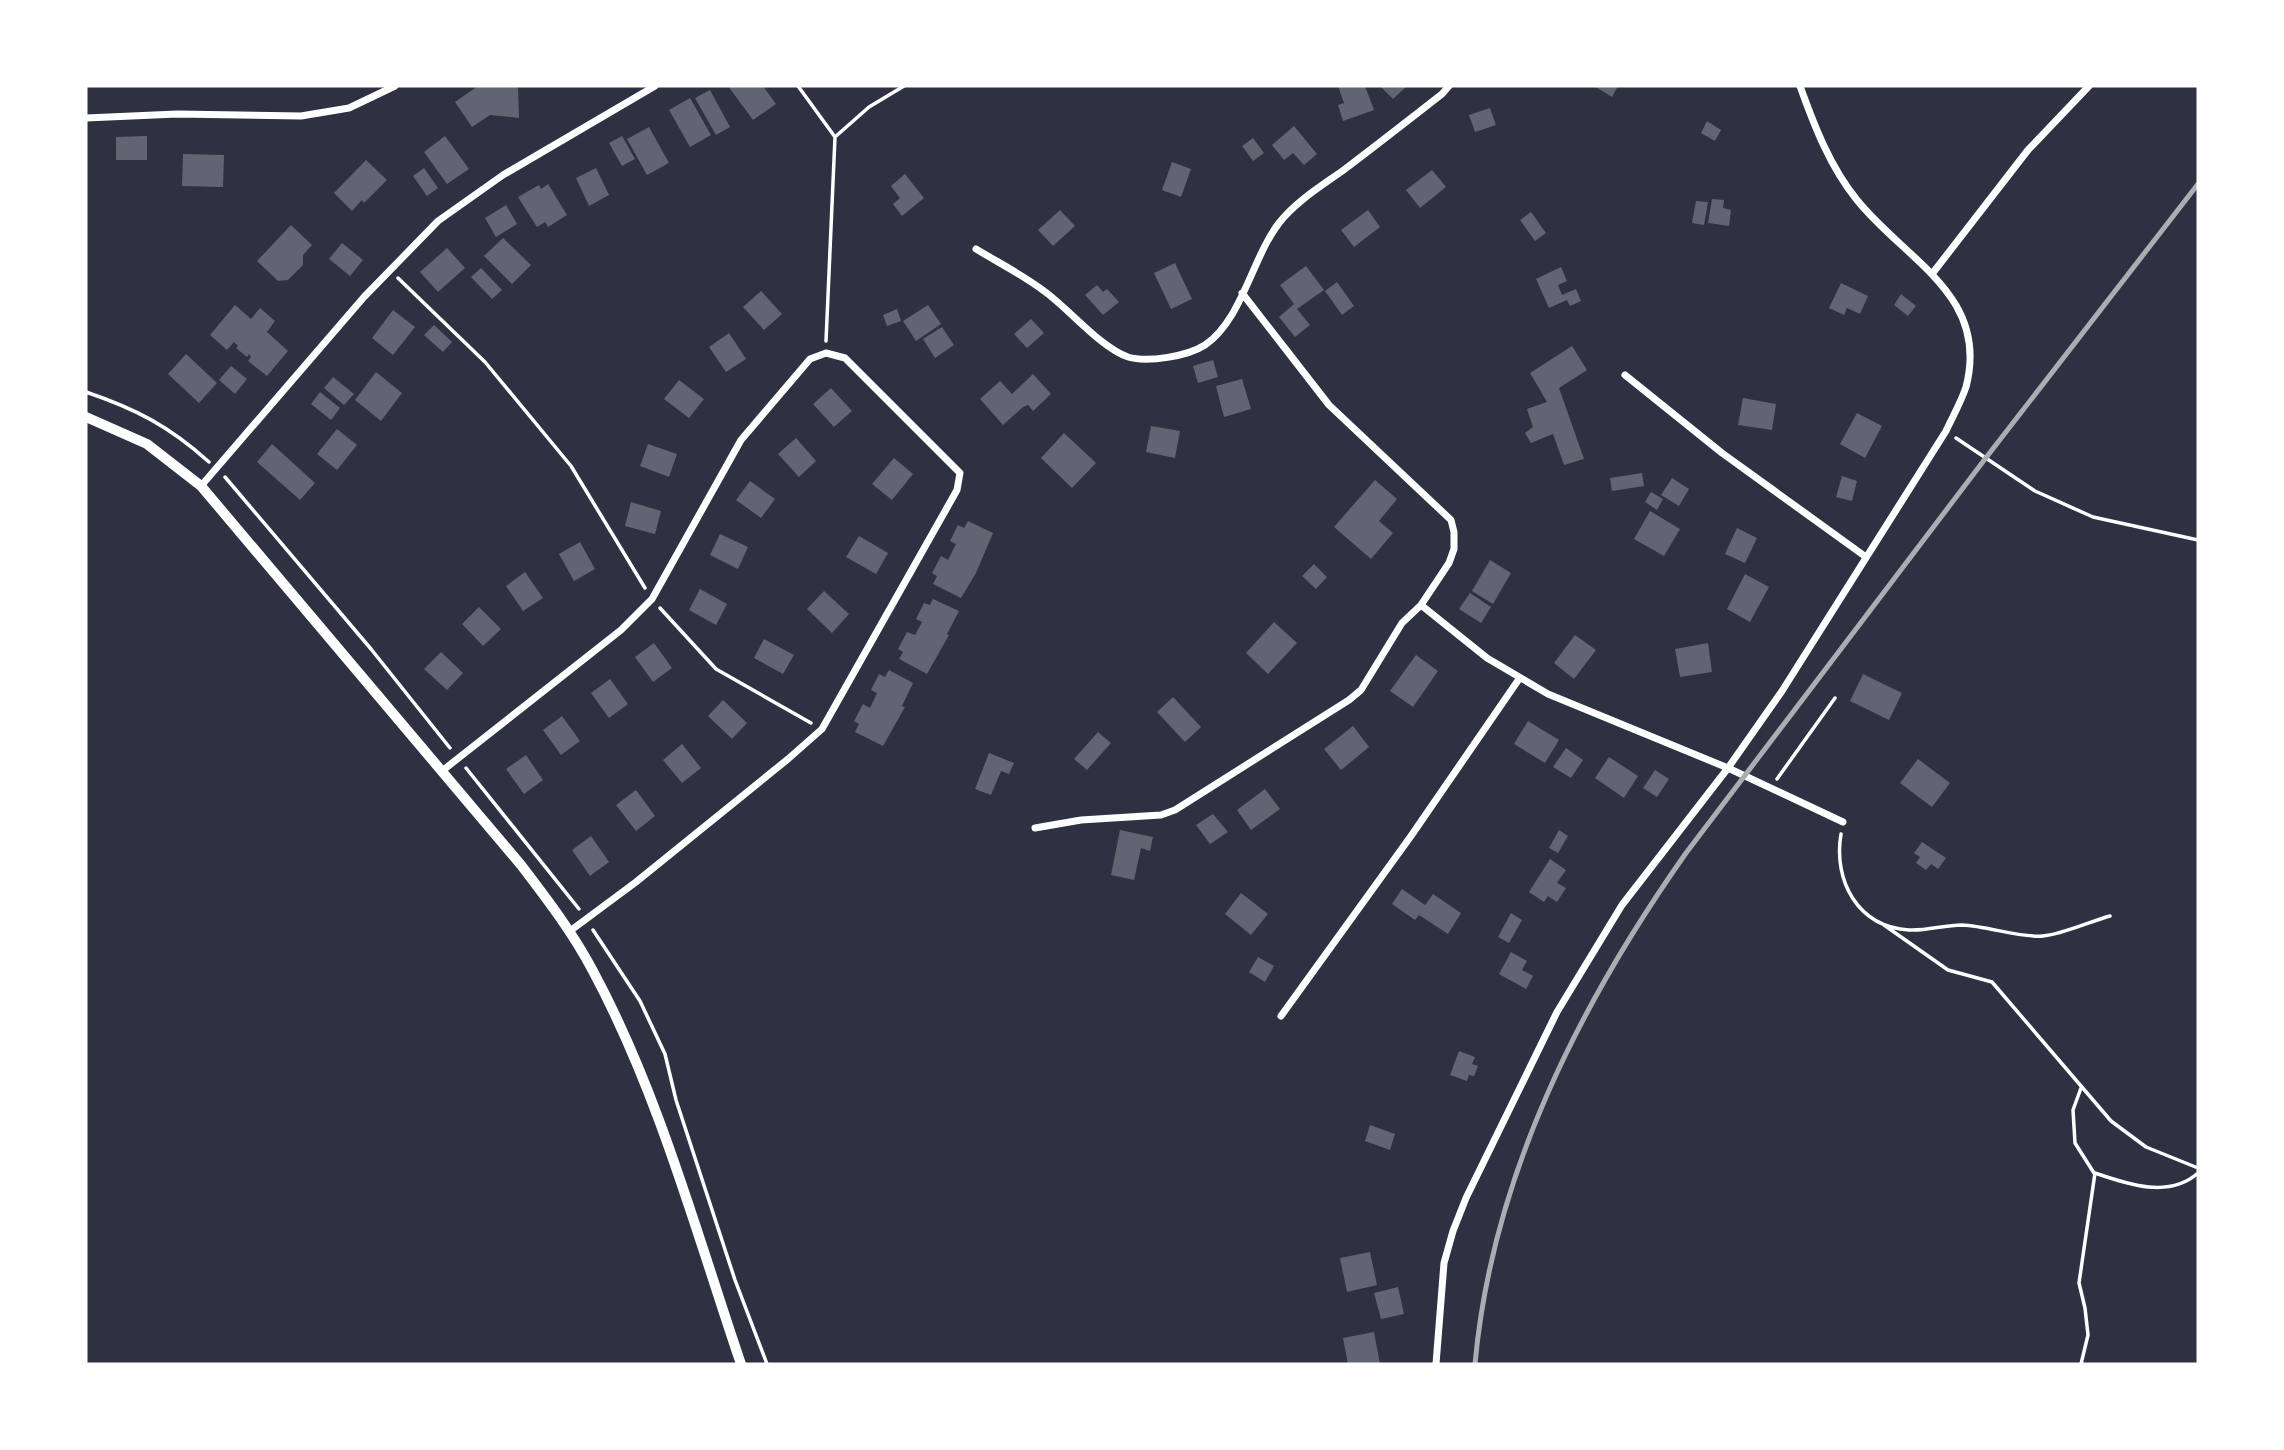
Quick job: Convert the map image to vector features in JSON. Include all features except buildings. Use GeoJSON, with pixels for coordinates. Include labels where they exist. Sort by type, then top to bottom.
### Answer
{"type":"FeatureCollection","features":[{"type":"Feature","properties":{"kind":"street"},"geometry":{"type":"LineString","coordinates":[[86,118],[177,114],[302,116],[349,108],[395,86]]}},
{"type":"Feature","properties":{"kind":"street"},"geometry":{"type":"LineString","coordinates":[[201,486],[364,297],[438,221],[503,175],[655,86]]}},
{"type":"Feature","properties":{"kind":"street"},"geometry":{"type":"LineString","coordinates":[[976,249],[1044,291],[1114,350],[1129,357],[1181,355],[1204,346],[1229,319],[1262,249],[1280,221],[1304,199],[1405,123],[1449,86]]}},
{"type":"Feature","properties":{"kind":"street"},"geometry":{"type":"LineString","coordinates":[[1436,1364],[1444,1263],[1453,1231],[1466,1198],[1557,1012],[1622,905],[1728,768],[1782,691],[1946,430],[1966,384],[1968,331],[1955,300],[1932,274],[1875,222],[1839,176],[1812,120],[1800,86]]}},
{"type":"Feature","properties":{"kind":"street"},"geometry":{"type":"LineString","coordinates":[[1932,274],[2028,150],[2089,86]]}},
{"type":"Feature","properties":{"kind":"street"},"geometry":{"type":"LineString","coordinates":[[1035,828],[1081,820],[1161,815],[1175,810],[1349,700],[1361,690],[1402,623],[1421,605],[1454,550],[1451,520],[1329,405],[1242,293]]}},
{"type":"Feature","properties":{"kind":"street"},"geometry":{"type":"LineString","coordinates":[[442,771],[621,630],[652,599],[741,440],[810,359],[826,353],[845,358],[960,473],[957,490],[822,729],[788,760],[636,882],[570,931]]}},
{"type":"Feature","properties":{"kind":"street"},"geometry":{"type":"LineString","coordinates":[[1625,374],[1722,453],[1866,557]]}},
{"type":"Feature","properties":{"kind":"street"},"geometry":{"type":"LineString","coordinates":[[86,417],[147,444],[201,486],[521,865],[570,931],[620,1024],[651,1100],[741,1364]]}},
{"type":"Feature","properties":{"kind":"street"},"geometry":{"type":"LineString","coordinates":[[1421,605],[1487,658],[1548,694],[1728,768],[1843,822]]}},
{"type":"Feature","properties":{"kind":"street"},"geometry":{"type":"LineString","coordinates":[[1281,1016],[1411,836],[1519,679]]}},
{"type":"Feature","properties":{"kind":"path"},"geometry":{"type":"LineString","coordinates":[[798,86],[835,137],[826,353]]}},
{"type":"Feature","properties":{"kind":"path"},"geometry":{"type":"LineString","coordinates":[[835,137],[869,107],[904,86]]}},
{"type":"Feature","properties":{"kind":"path"},"geometry":{"type":"LineString","coordinates":[[389,271],[485,362],[572,466],[652,599],[716,669],[822,729]]}},
{"type":"Feature","properties":{"kind":"path"},"geometry":{"type":"LineString","coordinates":[[86,392],[118,403],[167,427],[217,468]]}},
{"type":"Feature","properties":{"kind":"path"},"geometry":{"type":"LineString","coordinates":[[1946,430],[2035,491],[2093,517],[2198,540]]}},
{"type":"Feature","properties":{"kind":"path"},"geometry":{"type":"LineString","coordinates":[[1769,789],[1835,698]]}},
{"type":"Feature","properties":{"kind":"path"},"geometry":{"type":"LineString","coordinates":[[1843,822],[1838,852],[1844,884],[1860,910],[1948,971],[1993,982],[2111,1121],[2146,1147],[2198,1171],[2189,1181],[2161,1187],[2130,1186],[2095,1173],[2075,1143],[2073,1111],[2081,1087]]}},
{"type":"Feature","properties":{"kind":"path"},"geometry":{"type":"LineString","coordinates":[[1885,925],[1915,930],[1966,926],[2043,936],[2110,916]]}},
{"type":"Feature","properties":{"kind":"path"},"geometry":{"type":"LineString","coordinates":[[2081,1364],[2088,1335],[2079,1283],[2095,1173]]}},
{"type":"Feature","properties":{"kind":"railway"},"geometry":{"type":"LineString","coordinates":[[1475,1364],[1485,1295],[1500,1227],[1521,1160],[1547,1095],[1610,971],[1686,853],[2198,184]]}}]}
